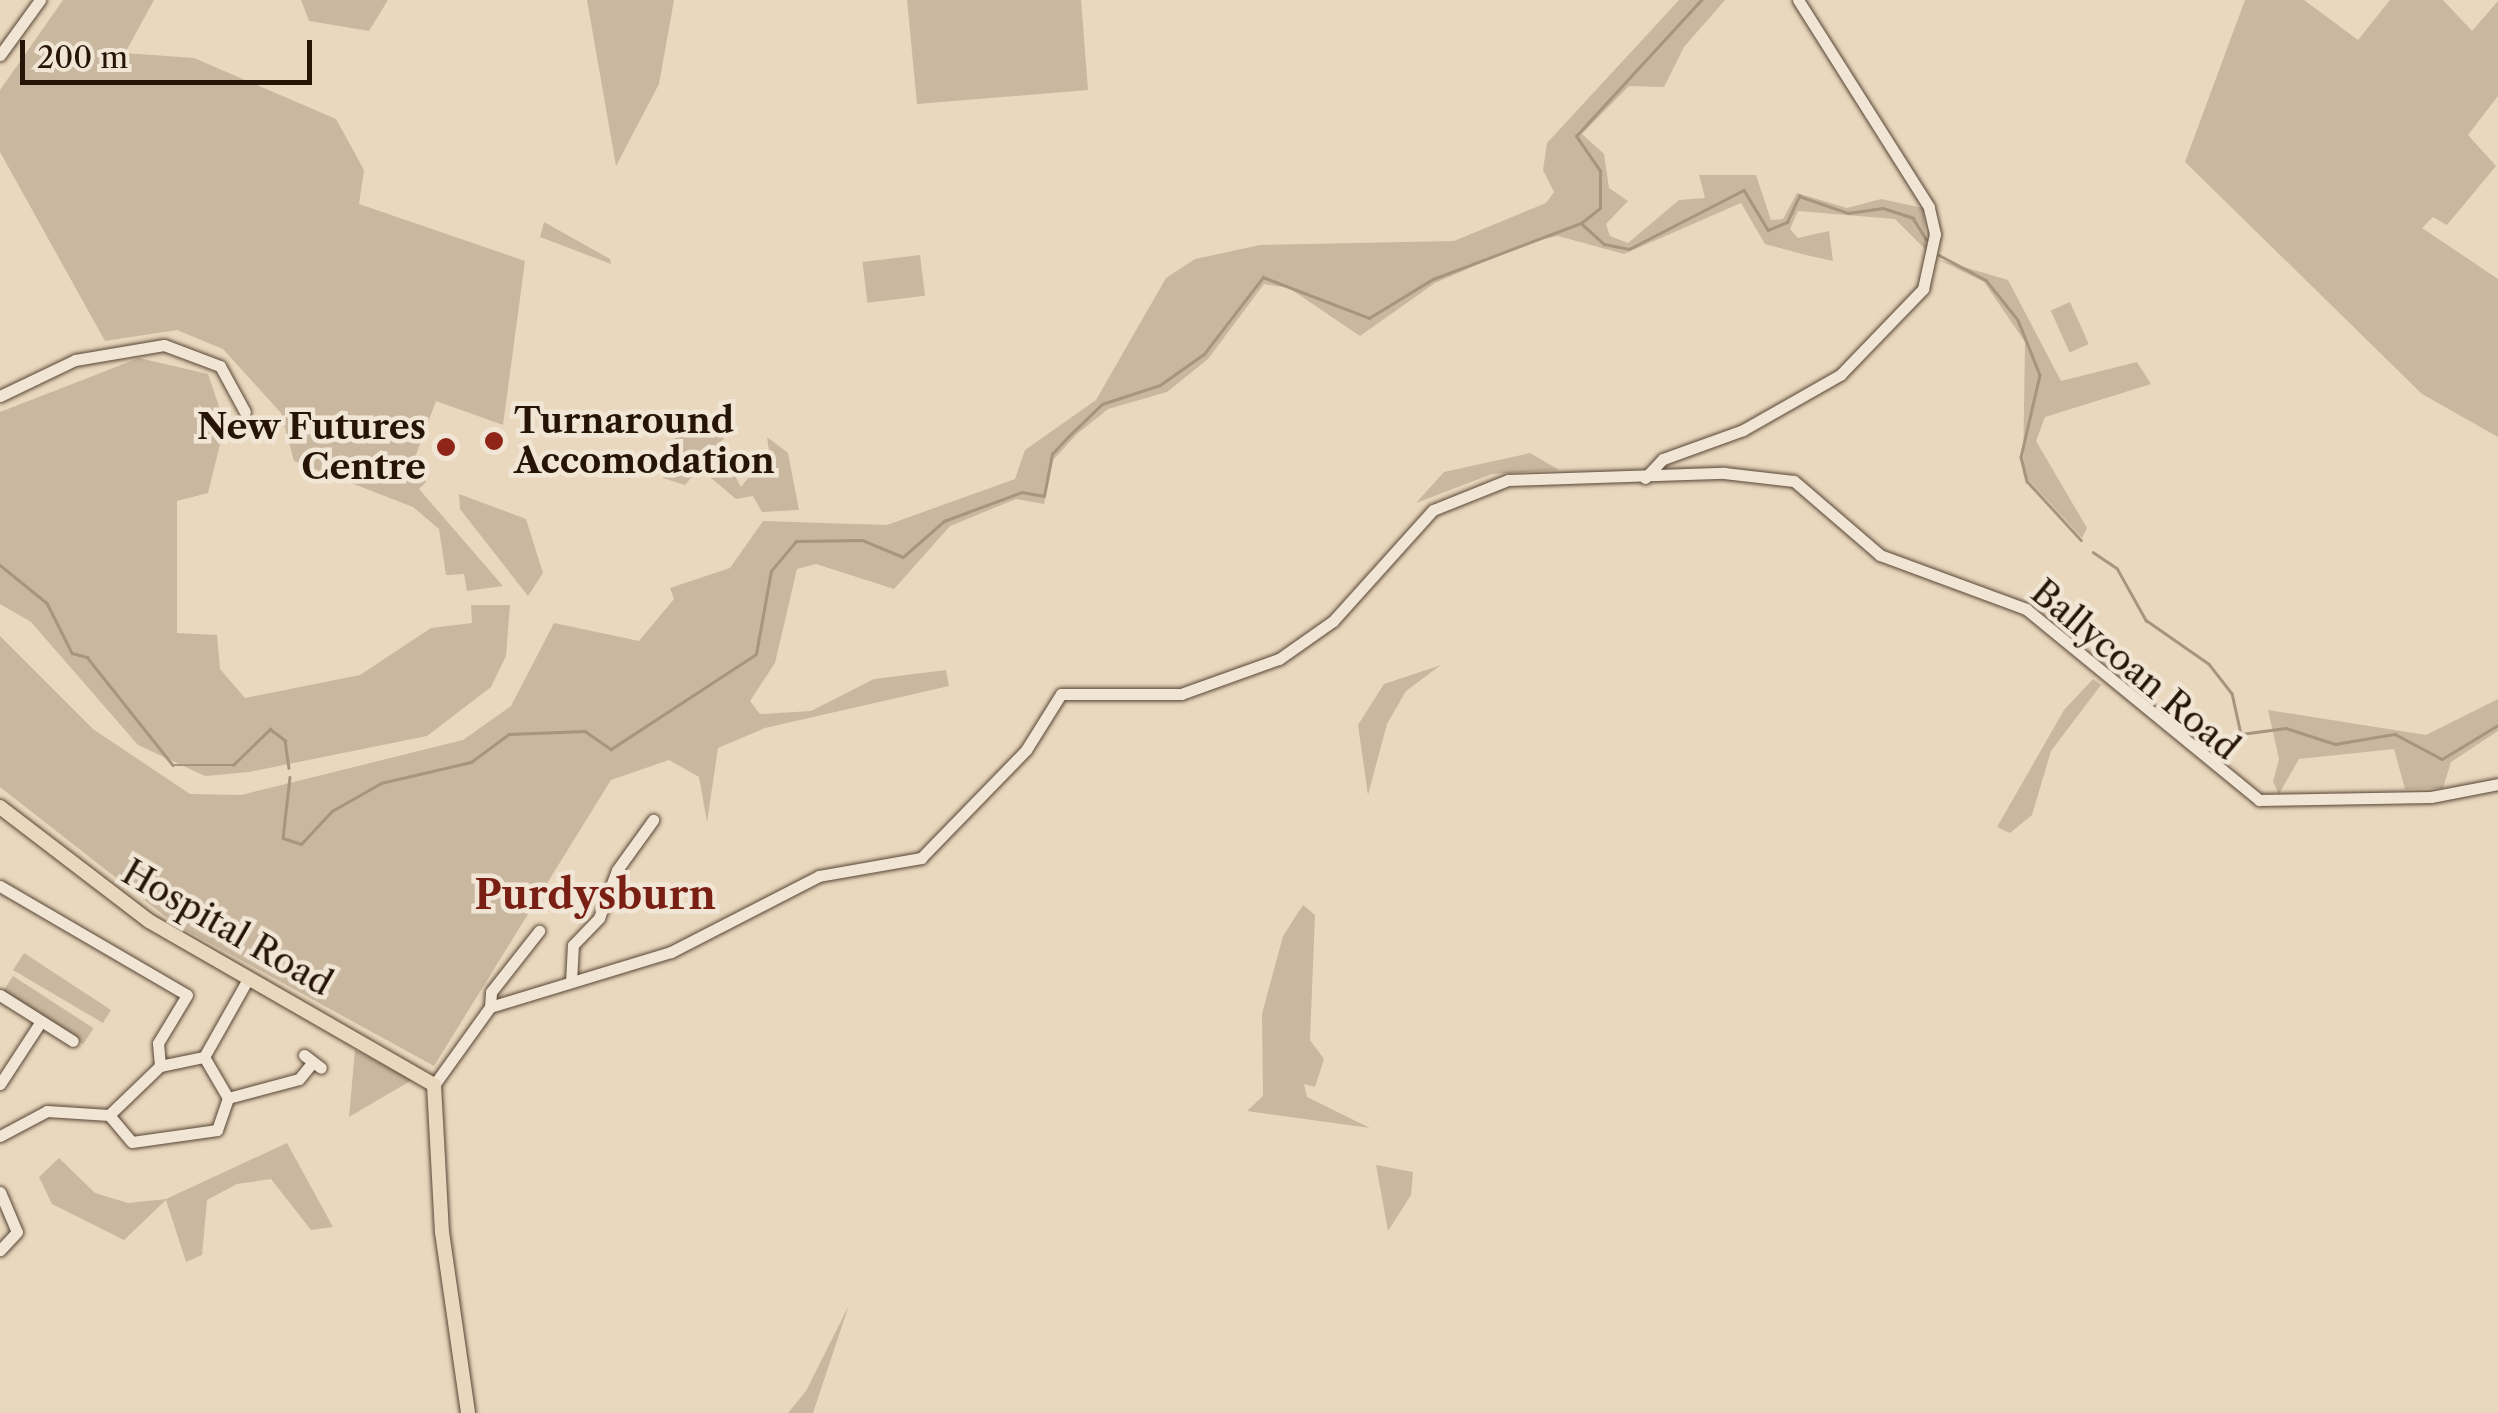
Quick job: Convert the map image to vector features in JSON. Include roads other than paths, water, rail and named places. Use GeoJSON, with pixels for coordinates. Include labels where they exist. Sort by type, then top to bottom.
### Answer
{"type":"FeatureCollection","features":[{"type":"Feature","properties":{"kind":"main road","name":"Hospital Road"},"geometry":{"type":"LineString","coordinates":[[0,807],[96,886],[248,979],[434,1084]]}},
{"type":"Feature","properties":{"kind":"main road"},"geometry":{"type":"LineString","coordinates":[[434,1084],[444,1251],[468,1413]]}},
{"type":"Feature","properties":{"kind":"street"},"geometry":{"type":"LineString","coordinates":[[0,55],[40,0]]}},
{"type":"Feature","properties":{"kind":"street"},"geometry":{"type":"LineString","coordinates":[[1645,478],[1663,459],[1743,430],[1840,375],[1923,289],[1935,234],[1929,206],[1798,0]]}},
{"type":"Feature","properties":{"kind":"street"},"geometry":{"type":"LineString","coordinates":[[0,396],[76,360],[164,345],[220,366],[245,412]]}},
{"type":"Feature","properties":{"kind":"street","name":"Ballycoan Road"},"geometry":{"type":"LineString","coordinates":[[490,1006],[671,952],[819,876],[920,858],[1026,750],[1054,698],[1181,694],[1278,659],[1334,621],[1419,522],[1461,494],[1535,477],[1755,473],[1808,487],[1880,555],[2026,608],[2260,800],[2431,797],[2498,784]]}},
{"type":"Feature","properties":{"kind":"street"},"geometry":{"type":"LineString","coordinates":[[571,982],[573,945],[599,918],[617,870],[652,820]]}},
{"type":"Feature","properties":{"kind":"street"},"geometry":{"type":"LineString","coordinates":[[0,886],[186,995],[158,1043],[160,1066]]}},
{"type":"Feature","properties":{"kind":"street"},"geometry":{"type":"LineString","coordinates":[[434,1084],[490,1006],[491,992],[539,931]]}},
{"type":"Feature","properties":{"kind":"street"},"geometry":{"type":"LineString","coordinates":[[204,1058],[248,979]]}},
{"type":"Feature","properties":{"kind":"street"},"geometry":{"type":"LineString","coordinates":[[0,996],[73,1042]]}},
{"type":"Feature","properties":{"kind":"street"},"geometry":{"type":"LineString","coordinates":[[0,1084],[42,1021]]}},
{"type":"Feature","properties":{"kind":"street"},"geometry":{"type":"LineString","coordinates":[[0,1136],[10,1126],[48,1111],[75,1116],[108,1115],[160,1066],[204,1058]]}},
{"type":"Feature","properties":{"kind":"street"},"geometry":{"type":"LineString","coordinates":[[108,1115],[132,1142],[172,1138],[222,1126],[228,1098],[204,1058]]}},
{"type":"Feature","properties":{"kind":"street"},"geometry":{"type":"LineString","coordinates":[[228,1098],[299,1079],[312,1062]]}},
{"type":"Feature","properties":{"kind":"street"},"geometry":{"type":"LineString","coordinates":[[0,1114],[10,1126]]}},
{"type":"Feature","properties":{"kind":"street"},"geometry":{"type":"LineString","coordinates":[[0,1192],[18,1232],[0,1250]]}},
{"type":"Feature","properties":{"kind":"waterway"},"geometry":{"type":"LineString","coordinates":[[290,777],[283,838],[301,844],[332,811],[381,783],[471,762],[509,734],[585,731],[611,749],[756,654],[771,571],[796,541],[862,540],[903,557],[944,521],[1022,492],[1044,496],[1052,454],[1069,436],[1102,404],[1160,385],[1204,354],[1263,277],[1369,318],[1433,279],[1581,223],[1600,208],[1600,171],[1576,136],[1701,0]]}},
{"type":"Feature","properties":{"kind":"waterway"},"geometry":{"type":"LineString","coordinates":[[1582,224],[1604,244],[1629,249],[1744,190],[1768,230],[1787,222],[1799,196],[1848,213],[1883,208],[1913,218],[1926,239]]}},
{"type":"Feature","properties":{"kind":"waterway"},"geometry":{"type":"LineString","coordinates":[[1939,255],[1986,280],[2018,320],[2040,375],[2021,457],[2027,481],[2081,540]]}},
{"type":"Feature","properties":{"kind":"waterway"},"geometry":{"type":"LineString","coordinates":[[2093,552],[2117,568],[2146,620],[2209,664],[2232,693],[2241,734],[2286,728],[2335,744],[2395,734],[2442,759],[2498,725]]}},
{"type":"Feature","properties":{"kind":"waterway"},"geometry":{"type":"LineString","coordinates":[[0,565],[47,603],[72,653],[87,657],[173,765],[233,765],[270,729],[285,740],[289,768]]}},
{"type":"Feature","properties":{"kind":"place","name":"Turnaround Accomodation"},"geometry":{"type":"Point","coordinates":[494,441]}},
{"type":"Feature","properties":{"kind":"place","name":"New Futures Centre"},"geometry":{"type":"Point","coordinates":[446,447]}},
{"type":"Feature","properties":{"kind":"district","name":"Purdysburn"},"geometry":{"type":"Point","coordinates":[595,895]}}]}
